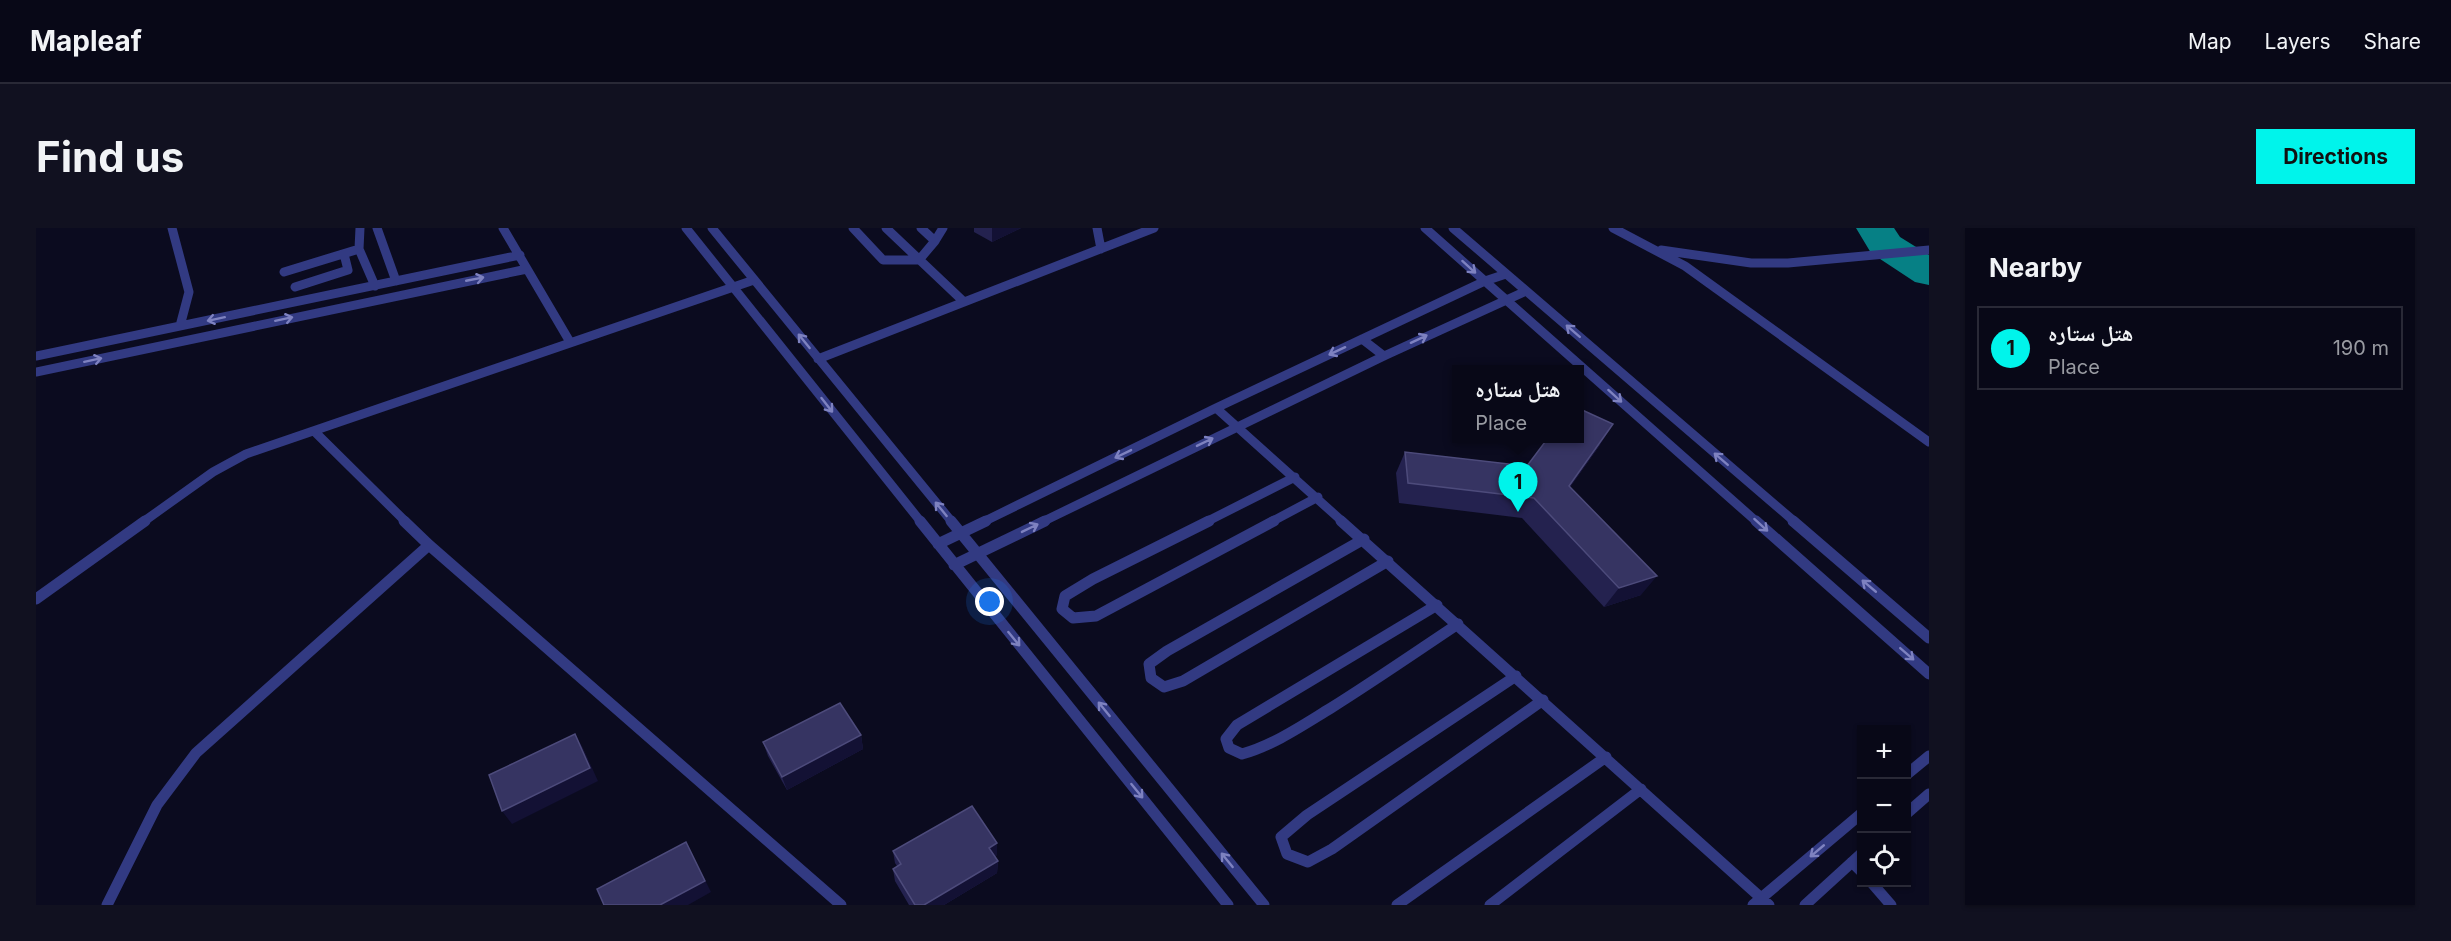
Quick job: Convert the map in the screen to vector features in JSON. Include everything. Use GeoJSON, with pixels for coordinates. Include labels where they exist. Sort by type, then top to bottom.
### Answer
{"type":"FeatureCollection","features":[{"type":"Feature","properties":{"kind":"lane"},"geometry":{"type":"LineString","coordinates":[[172,228],[189,292],[180,326]]}},
{"type":"Feature","properties":{"kind":"lane"},"geometry":{"type":"LineString","coordinates":[[360,228],[359,249],[375,286]]}},
{"type":"Feature","properties":{"kind":"lane"},"geometry":{"type":"LineString","coordinates":[[377,228],[396,281]]}},
{"type":"Feature","properties":{"kind":"lane"},"geometry":{"type":"LineString","coordinates":[[504,228],[570,342]]}},
{"type":"Feature","properties":{"kind":"lane"},"geometry":{"type":"LineString","coordinates":[[686,228],[1228,905]]}},
{"type":"Feature","properties":{"kind":"lane"},"geometry":{"type":"LineString","coordinates":[[712,228],[1264,905]]}},
{"type":"Feature","properties":{"kind":"lane"},"geometry":{"type":"LineString","coordinates":[[853,228],[883,260],[919,260],[943,228]]}},
{"type":"Feature","properties":{"kind":"lane"},"geometry":{"type":"LineString","coordinates":[[886,228],[963,301]]}},
{"type":"Feature","properties":{"kind":"lane"},"geometry":{"type":"LineString","coordinates":[[921,228],[935,241]]}},
{"type":"Feature","properties":{"kind":"lane"},"geometry":{"type":"LineString","coordinates":[[1097,228],[1101,249]]}},
{"type":"Feature","properties":{"kind":"lane"},"geometry":{"type":"LineString","coordinates":[[819,359],[1154,228]]}},
{"type":"Feature","properties":{"kind":"lane"},"geometry":{"type":"LineString","coordinates":[[1425,228],[1579,365]]}},
{"type":"Feature","properties":{"kind":"lane"},"geometry":{"type":"LineString","coordinates":[[1454,228],[1929,638]]}},
{"type":"Feature","properties":{"kind":"lane"},"geometry":{"type":"LineString","coordinates":[[1613,228],[1685,266],[1929,442]]}},
{"type":"Feature","properties":{"kind":"lane"},"geometry":{"type":"LineString","coordinates":[[1652,248],[1751,262],[1788,263],[1929,250]]}},
{"type":"Feature","properties":{"kind":"lane"},"geometry":{"type":"LineString","coordinates":[[284,272],[359,249]]}},
{"type":"Feature","properties":{"kind":"lane"},"geometry":{"type":"LineString","coordinates":[[295,287],[348,270],[344,254]]}},
{"type":"Feature","properties":{"kind":"lane"},"geometry":{"type":"LineString","coordinates":[[36,356],[519,255]]}},
{"type":"Feature","properties":{"kind":"lane"},"geometry":{"type":"LineString","coordinates":[[36,372],[527,269]]}},
{"type":"Feature","properties":{"kind":"lane"},"geometry":{"type":"LineString","coordinates":[[938,544],[1216,408],[1485,281],[1506,274]]}},
{"type":"Feature","properties":{"kind":"lane"},"geometry":{"type":"LineString","coordinates":[[36,599],[213,472],[246,454],[754,280]]}},
{"type":"Feature","properties":{"kind":"lane"},"geometry":{"type":"LineString","coordinates":[[954,565],[1384,356],[1504,299],[1526,291]]}},
{"type":"Feature","properties":{"kind":"lane"},"geometry":{"type":"LineString","coordinates":[[1362,339],[1384,356]]}},
{"type":"Feature","properties":{"kind":"lane"},"geometry":{"type":"LineString","coordinates":[[1584,370],[1929,674]]}},
{"type":"Feature","properties":{"kind":"lane"},"geometry":{"type":"LineString","coordinates":[[1216,408],[1606,757],[1761,903],[1857,817]]}},
{"type":"Feature","properties":{"kind":"lane"},"geometry":{"type":"LineString","coordinates":[[315,432],[429,545],[841,905]]}},
{"type":"Feature","properties":{"kind":"lane"},"geometry":{"type":"LineString","coordinates":[[1295,477],[1094,579],[1065,596],[1062,609],[1073,618],[1096,616],[1318,498]]}},
{"type":"Feature","properties":{"kind":"lane"},"geometry":{"type":"LineString","coordinates":[[1364,539],[1167,651],[1149,664],[1150,678],[1164,687],[1183,681],[1388,561]]}},
{"type":"Feature","properties":{"kind":"lane"},"geometry":{"type":"LineString","coordinates":[[107,905],[157,805],[196,753],[429,545]]}},
{"type":"Feature","properties":{"kind":"lane"},"geometry":{"type":"LineString","coordinates":[[1437,605],[1237,725],[1226,739],[1229,748],[1242,754],[1258,750],[1302,726],[1458,624]]}},
{"type":"Feature","properties":{"kind":"lane"},"geometry":{"type":"LineString","coordinates":[[1516,676],[1307,815],[1281,837],[1287,854],[1308,862],[1332,849],[1543,700]]}},
{"type":"Feature","properties":{"kind":"lane"},"geometry":{"type":"LineString","coordinates":[[1911,771],[1929,756]]}},
{"type":"Feature","properties":{"kind":"lane"},"geometry":{"type":"LineString","coordinates":[[1397,905],[1606,757]]}},
{"type":"Feature","properties":{"kind":"lane"},"geometry":{"type":"LineString","coordinates":[[1490,905],[1641,789]]}},
{"type":"Feature","properties":{"kind":"lane"},"geometry":{"type":"LineString","coordinates":[[1911,810],[1929,794]]}},
{"type":"Feature","properties":{"kind":"lane"},"geometry":{"type":"LineString","coordinates":[[1804,905],[1857,858]]}},
{"type":"Feature","properties":{"kind":"lane"},"geometry":{"type":"LineString","coordinates":[[1876,887],[1892,905]]}},
{"type":"Feature","properties":{"kind":"building"},"geometry":{"type":"Polygon","coordinates":[[[1584,411],[1613,424],[1569,486],[1657,576],[1619,588],[1534,498],[1408,483],[1405,452],[1527,466],[1544,443],[1584,443],[1584,411]]]}},
{"type":"Feature","properties":{"kind":"building"},"geometry":{"type":"Polygon","coordinates":[[[840,703],[861,735],[782,777],[763,742],[840,703]]]}},
{"type":"Feature","properties":{"kind":"building"},"geometry":{"type":"Polygon","coordinates":[[[575,734],[590,768],[502,811],[489,775],[575,734]]]}},
{"type":"Feature","properties":{"kind":"building"},"geometry":{"type":"Polygon","coordinates":[[[972,806],[997,843],[989,848],[998,861],[924,905],[915,905],[893,869],[901,864],[893,851],[972,806]]]}},
{"type":"Feature","properties":{"kind":"building"},"geometry":{"type":"Polygon","coordinates":[[[686,842],[705,881],[660,905],[604,905],[597,889],[686,842]]]}},
{"type":"Feature","properties":{"kind":"taxiway"},"geometry":{"type":"LineString","coordinates":[[1875,228],[1885,245],[1929,273]]}},
{"type":"Feature","properties":{"kind":"place","name":"هتل ستاره"},"geometry":{"type":"Point","coordinates":[1518,512]}}]}
